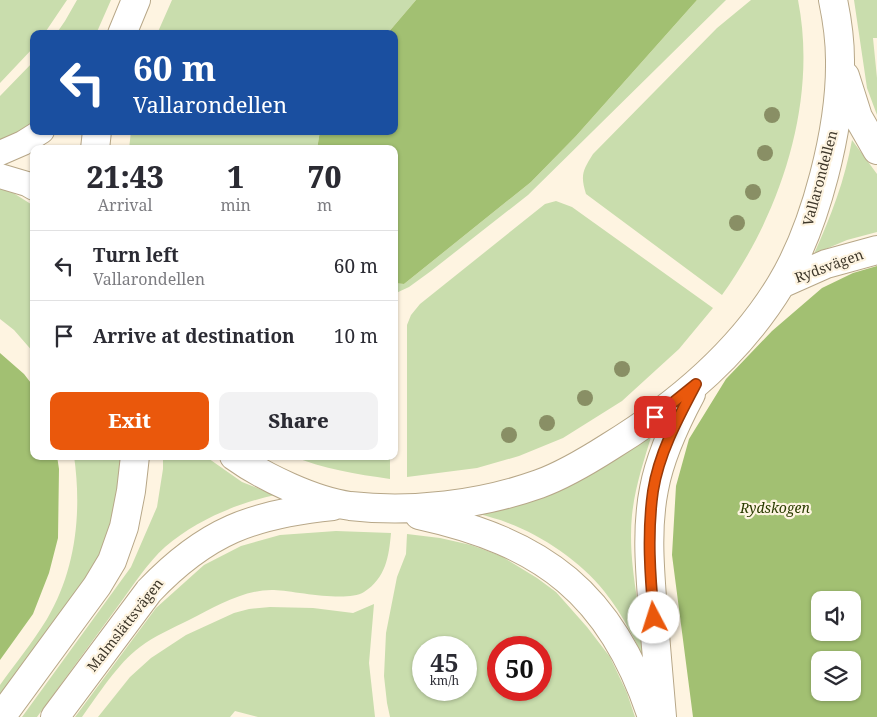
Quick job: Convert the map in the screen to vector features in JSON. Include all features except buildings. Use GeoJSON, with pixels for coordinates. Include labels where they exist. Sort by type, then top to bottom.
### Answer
{"type":"FeatureCollection","features":[{"type":"Feature","properties":{"kind":"main road"},"geometry":{"type":"LineString","coordinates":[[124,30],[136,0]]}},
{"type":"Feature","properties":{"kind":"main road","name":"Vallarondellen"},"geometry":{"type":"LineString","coordinates":[[240,460],[262,474],[288,486],[348,506],[388,508],[433,506],[481,500],[540,483],[586,462],[655,417],[696,384],[736,343],[761,313],[781,284],[805,231],[822,179],[836,116],[840,59],[832,0]]}},
{"type":"Feature","properties":{"kind":"main road"},"geometry":{"type":"LineString","coordinates":[[840,59],[848,90],[858,117],[877,150]]}},
{"type":"Feature","properties":{"kind":"main road","name":"Rydsvägen"},"geometry":{"type":"LineString","coordinates":[[781,284],[826,264],[877,250]]}},
{"type":"Feature","properties":{"kind":"main road"},"geometry":{"type":"LineString","coordinates":[[662,717],[651,578],[650,528],[654,489],[665,449],[677,419],[696,384]]}},
{"type":"Feature","properties":{"kind":"main road"},"geometry":{"type":"LineString","coordinates":[[1,717],[97,586],[112,561],[124,527],[135,460]]}},
{"type":"Feature","properties":{"kind":"main road","name":"Malmslättsvägen"},"geometry":{"type":"LineString","coordinates":[[55,717],[149,591],[186,556],[207,541],[244,524],[283,512],[348,506]]}},
{"type":"Feature","properties":{"kind":"main road"},"geometry":{"type":"LineString","coordinates":[[388,508],[455,523],[510,543],[549,565],[575,586],[597,609],[615,636],[634,671],[652,717]]}},
{"type":"Feature","properties":{"kind":"street"},"geometry":{"type":"LineString","coordinates":[[0,153],[36,135]]}},
{"type":"Feature","properties":{"kind":"street"},"geometry":{"type":"LineString","coordinates":[[0,176],[30,186]]}},
{"type":"Feature","properties":{"kind":"green space"},"geometry":{"type":"Polygon","coordinates":[[[0,0],[67,0],[47,30],[30,30],[30,51],[0,83],[0,0]]]}},
{"type":"Feature","properties":{"kind":"green space"},"geometry":{"type":"Polygon","coordinates":[[[77,0],[111,0],[98,30],[59,30],[77,0]]]}},
{"type":"Feature","properties":{"kind":"green space"},"geometry":{"type":"Polygon","coordinates":[[[172,0],[416,0],[390,30],[159,30],[172,0]]]}},
{"type":"Feature","properties":{"kind":"green space"},"geometry":{"type":"Polygon","coordinates":[[[416,0],[697,0],[576,136],[531,182],[404,284],[398,283],[398,145],[318,145],[319,135],[398,135],[398,30],[390,30],[416,0]]]}},
{"type":"Feature","properties":{"kind":"green space"},"geometry":{"type":"Polygon","coordinates":[[[697,0],[726,0],[528,195],[431,271],[409,287],[398,292],[398,283],[404,284],[531,182],[576,136],[697,0]]]}},
{"type":"Feature","properties":{"kind":"green space"},"geometry":{"type":"Polygon","coordinates":[[[751,0],[798,0],[803,38],[803,77],[790,155],[777,192],[762,229],[722,295],[586,194],[583,177],[593,154],[717,28],[751,0]]]}},
{"type":"Feature","properties":{"kind":"green space"},"geometry":{"type":"Polygon","coordinates":[[[854,0],[877,0],[877,38],[873,38],[877,78],[877,115],[867,88],[854,0]]]}},
{"type":"Feature","properties":{"kind":"green space"},"geometry":{"type":"Polygon","coordinates":[[[30,65],[30,127],[0,141],[0,96],[30,65]]]}},
{"type":"Feature","properties":{"kind":"green space"},"geometry":{"type":"Polygon","coordinates":[[[131,135],[319,135],[318,145],[129,145],[131,135]]]}},
{"type":"Feature","properties":{"kind":"green space"},"geometry":{"type":"Polygon","coordinates":[[[852,140],[877,174],[877,232],[847,240],[814,254],[837,198],[852,140]]]}},
{"type":"Feature","properties":{"kind":"green space"},"geometry":{"type":"Polygon","coordinates":[[[0,187],[7,189],[30,203],[30,348],[14,330],[0,319],[0,187]]]}},
{"type":"Feature","properties":{"kind":"green space"},"geometry":{"type":"Polygon","coordinates":[[[556,201],[572,207],[713,308],[679,349],[622,401],[563,438],[519,456],[477,468],[407,477],[407,325],[411,315],[420,304],[545,204],[556,201]]]}},
{"type":"Feature","properties":{"kind":"green space","name":"Rydskogen"},"geometry":{"type":"Polygon","coordinates":[[[877,266],[877,717],[693,717],[672,555],[676,486],[689,439],[726,379],[772,331],[822,288],[853,273],[877,266]]]}},
{"type":"Feature","properties":{"kind":"green space"},"geometry":{"type":"Polygon","coordinates":[[[0,353],[30,382],[30,460],[58,460],[59,469],[58,538],[49,573],[33,614],[0,660],[0,353]]]}},
{"type":"Feature","properties":{"kind":"green space"},"geometry":{"type":"Polygon","coordinates":[[[652,434],[635,494],[631,534],[633,573],[650,670],[617,609],[595,580],[573,560],[535,535],[505,522],[479,514],[652,434]]]}},
{"type":"Feature","properties":{"kind":"green space"},"geometry":{"type":"Polygon","coordinates":[[[74,460],[122,460],[110,530],[95,565],[0,697],[0,685],[47,619],[65,581],[77,519],[74,460]]]}},
{"type":"Feature","properties":{"kind":"green space"},"geometry":{"type":"Polygon","coordinates":[[[163,460],[211,460],[242,482],[275,495],[245,503],[217,514],[177,537],[165,547],[140,575],[37,717],[22,717],[131,567],[157,507],[163,460]]]}},
{"type":"Feature","properties":{"kind":"green space"},"geometry":{"type":"Polygon","coordinates":[[[302,460],[390,460],[390,479],[328,468],[302,460]]]}},
{"type":"Feature","properties":{"kind":"green space"},"geometry":{"type":"Polygon","coordinates":[[[336,531],[391,533],[389,550],[382,573],[364,592],[356,595],[321,596],[263,590],[230,600],[164,632],[140,647],[116,670],[82,717],[75,717],[156,608],[204,565],[241,546],[280,535],[336,531]]]}},
{"type":"Feature","properties":{"kind":"green space"},"geometry":{"type":"Polygon","coordinates":[[[407,534],[440,538],[471,545],[501,556],[556,592],[587,627],[610,657],[627,693],[635,717],[390,717],[384,676],[386,633],[397,577],[406,554],[407,534]]]}},
{"type":"Feature","properties":{"kind":"green space"},"geometry":{"type":"Polygon","coordinates":[[[374,604],[369,663],[375,717],[258,717],[235,711],[230,717],[98,717],[130,677],[151,658],[186,635],[234,613],[270,607],[313,608],[353,613],[374,604]]]}},
{"type":"Feature","properties":{"kind":"route"},"geometry":{"type":"LineString","coordinates":[[654,618],[650,541],[654,489],[665,449],[677,419],[696,384],[655,417]]}}]}
